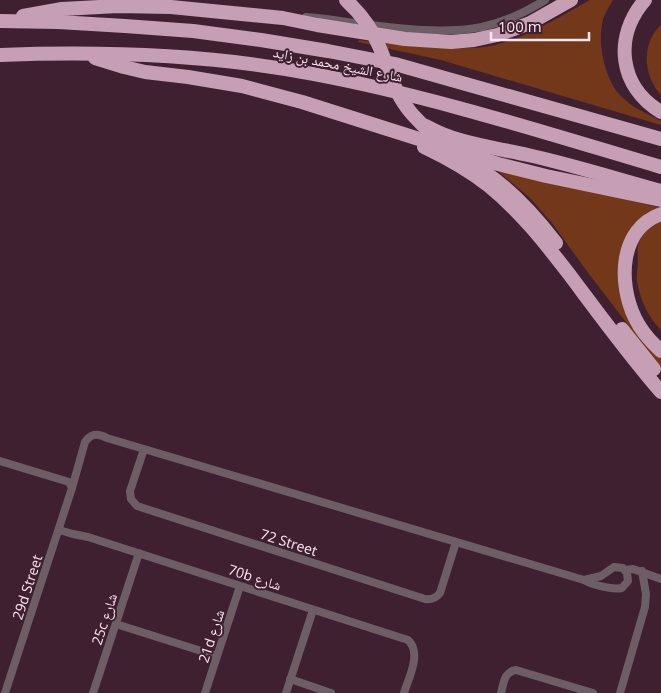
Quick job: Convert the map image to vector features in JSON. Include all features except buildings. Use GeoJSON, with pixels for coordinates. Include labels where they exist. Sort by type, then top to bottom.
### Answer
{"type":"FeatureCollection","features":[{"type":"Feature","properties":{"kind":"highway"},"geometry":{"type":"LineString","coordinates":[[346,0],[362,17],[374,34],[390,77],[406,108],[441,143],[486,173],[512,194],[535,217],[661,378]]}},
{"type":"Feature","properties":{"kind":"highway"},"geometry":{"type":"LineString","coordinates":[[3,21],[34,13],[62,9],[118,6],[171,7],[283,18],[405,39],[451,42],[474,40],[514,30],[571,0]]}},
{"type":"Feature","properties":{"kind":"highway"},"geometry":{"type":"LineString","coordinates":[[644,0],[629,25],[624,43],[625,62],[630,79],[638,92],[648,103],[661,112]]}},
{"type":"Feature","properties":{"kind":"highway","name":"شارع الشيخ محمد بن زايد"},"geometry":{"type":"LineString","coordinates":[[3,21],[126,26],[193,32],[261,40],[328,51],[395,64],[661,140]]}},
{"type":"Feature","properties":{"kind":"highway"},"geometry":{"type":"LineString","coordinates":[[83,53],[145,72],[242,86],[302,102],[498,164],[661,200]]}},
{"type":"Feature","properties":{"kind":"highway","name":"شارع الشيخ محمد بن زايد"},"geometry":{"type":"LineString","coordinates":[[0,55],[83,53],[160,55],[236,62],[312,73],[397,92],[490,117],[661,167]]}},
{"type":"Feature","properties":{"kind":"highway"},"geometry":{"type":"LineString","coordinates":[[418,120],[437,132],[457,140],[529,155],[661,191]]}},
{"type":"Feature","properties":{"kind":"highway"},"geometry":{"type":"LineString","coordinates":[[383,127],[463,168],[509,203],[546,244],[661,392]]}},
{"type":"Feature","properties":{"kind":"highway"},"geometry":{"type":"LineString","coordinates":[[661,214],[650,219],[634,236],[626,256],[625,274],[627,296],[635,317],[646,336],[661,351]]}},
{"type":"Feature","properties":{"kind":"street"},"geometry":{"type":"LineString","coordinates":[[283,18],[308,17],[394,27],[455,30],[495,23],[521,13],[545,0]]}},
{"type":"Feature","properties":{"kind":"street","name":"29d Street"},"geometry":{"type":"LineString","coordinates":[[5,693],[83,450],[93,440],[102,438],[144,449]]}},
{"type":"Feature","properties":{"kind":"street"},"geometry":{"type":"LineString","coordinates":[[144,449],[596,584],[620,589],[625,586],[628,576],[625,570],[620,567],[614,567],[602,576],[584,580]]}},
{"type":"Feature","properties":{"kind":"street","name":"72 Street"},"geometry":{"type":"LineString","coordinates":[[144,449],[130,491],[131,499],[137,506],[428,600],[435,598],[440,593],[456,542]]}},
{"type":"Feature","properties":{"kind":"street"},"geometry":{"type":"LineString","coordinates":[[0,461],[69,482],[72,487]]}},
{"type":"Feature","properties":{"kind":"street","name":"70b شارع"},"geometry":{"type":"LineString","coordinates":[[59,528],[406,640],[412,644],[415,650],[415,657],[404,693]]}},
{"type":"Feature","properties":{"kind":"street","name":"25c شارع"},"geometry":{"type":"LineString","coordinates":[[96,692],[139,553]]}},
{"type":"Feature","properties":{"kind":"street"},"geometry":{"type":"LineString","coordinates":[[625,570],[633,569],[661,579]]}},
{"type":"Feature","properties":{"kind":"street"},"geometry":{"type":"LineString","coordinates":[[620,693],[645,607],[646,594],[642,572]]}},
{"type":"Feature","properties":{"kind":"street","name":"21d شارع"},"geometry":{"type":"LineString","coordinates":[[205,693],[240,586]]}},
{"type":"Feature","properties":{"kind":"street"},"geometry":{"type":"LineString","coordinates":[[286,693],[313,610]]}},
{"type":"Feature","properties":{"kind":"street"},"geometry":{"type":"LineString","coordinates":[[116,624],[217,656]]}},
{"type":"Feature","properties":{"kind":"street"},"geometry":{"type":"LineString","coordinates":[[501,693],[507,674],[511,671],[519,670],[593,693]]}},
{"type":"Feature","properties":{"kind":"street"},"geometry":{"type":"LineString","coordinates":[[290,679],[331,693]]}},
{"type":"Feature","properties":{"kind":"shaded area"},"geometry":{"type":"Polygon","coordinates":[[[590,0],[613,0],[603,21],[601,42],[606,70],[614,87],[628,103],[661,121],[661,125],[441,60],[358,42],[359,40],[444,48],[485,47],[526,34],[590,0]]]}},
{"type":"Feature","properties":{"kind":"shaded area"},"geometry":{"type":"Polygon","coordinates":[[[661,25],[661,95],[651,79],[648,69],[647,50],[655,32],[661,25]]]}},
{"type":"Feature","properties":{"kind":"shaded area"},"geometry":{"type":"Polygon","coordinates":[[[493,167],[661,208],[648,212],[638,222],[620,274],[654,353],[661,359],[661,368],[552,223],[530,198],[493,167]]]}},
{"type":"Feature","properties":{"kind":"shaded area"},"geometry":{"type":"Polygon","coordinates":[[[661,220],[661,330],[645,308],[640,295],[637,276],[639,241],[647,230],[661,220]]]}}]}
